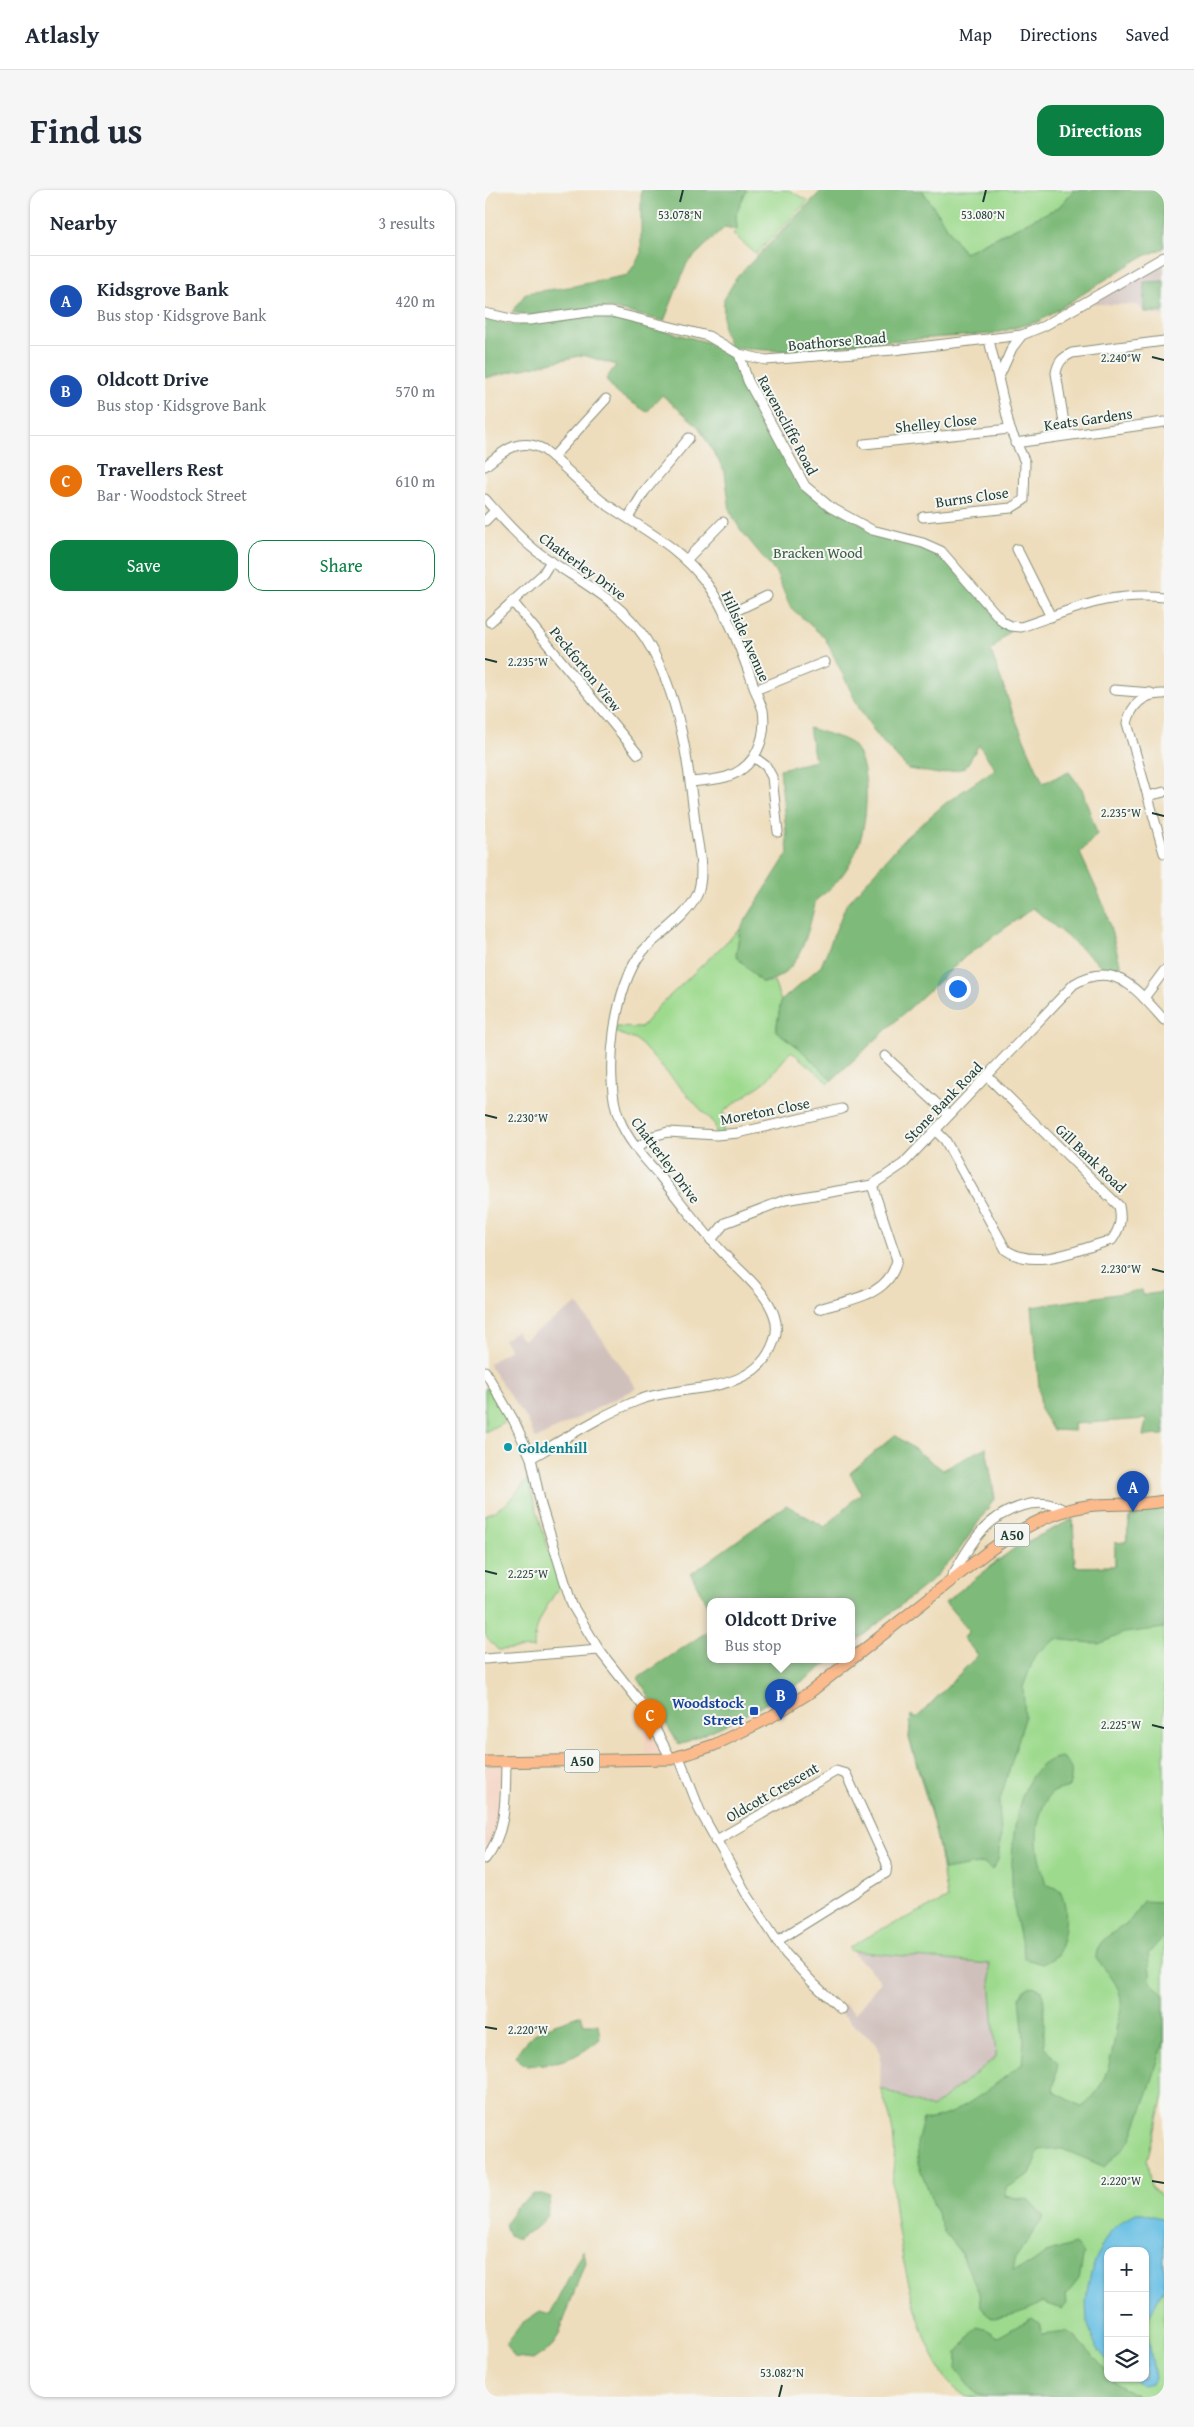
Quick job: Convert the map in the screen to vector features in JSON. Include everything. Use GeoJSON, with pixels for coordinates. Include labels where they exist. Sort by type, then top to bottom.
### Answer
{"type":"FeatureCollection","features":[{"type":"Feature","properties":{"kind":"main road","name":"A50"},"geometry":{"type":"LineString","coordinates":[[855,1657],[1005,1539],[1029,1525],[1065,1511],[1087,1506],[1144,1504],[1164,1501]]}},
{"type":"Feature","properties":{"kind":"main road","name":"A50"},"geometry":{"type":"LineString","coordinates":[[485,1762],[675,1758],[735,1737],[809,1693],[847,1663]]}},
{"type":"Feature","properties":{"kind":"street","name":"Boathorse Road"},"geometry":{"type":"LineString","coordinates":[[485,313],[500,317],[531,320],[588,312],[611,312],[708,336],[739,354],[765,360],[810,357],[989,340],[1022,335],[1044,326],[1164,257]]}},
{"type":"Feature","properties":{"kind":"street"},"geometry":{"type":"LineString","coordinates":[[999,377],[1012,348],[1022,335]]}},
{"type":"Feature","properties":{"kind":"street"},"geometry":{"type":"LineString","coordinates":[[989,340],[1010,430],[1015,443]]}},
{"type":"Feature","properties":{"kind":"street"},"geometry":{"type":"LineString","coordinates":[[1066,436],[1056,373],[1057,365],[1064,357],[1072,353],[1164,341]]}},
{"type":"Feature","properties":{"kind":"street","name":"Ravenscliffe Road"},"geometry":{"type":"LineString","coordinates":[[739,354],[748,381],[805,486],[830,507],[872,530],[923,543],[941,551],[1003,622],[1011,626],[1021,627],[1109,597],[1139,594],[1164,596]]}},
{"type":"Feature","properties":{"kind":"street"},"geometry":{"type":"LineString","coordinates":[[553,457],[605,399]]}},
{"type":"Feature","properties":{"kind":"street","name":"Keats Gardens"},"geometry":{"type":"LineString","coordinates":[[1015,443],[1164,422]]}},
{"type":"Feature","properties":{"kind":"street","name":"Shelley Close"},"geometry":{"type":"LineString","coordinates":[[864,444],[1010,430]]}},
{"type":"Feature","properties":{"kind":"street"},"geometry":{"type":"LineString","coordinates":[[628,518],[644,492],[686,442],[675,439]]}},
{"type":"Feature","properties":{"kind":"street","name":"Burns Close"},"geometry":{"type":"LineString","coordinates":[[923,517],[1011,508],[1024,500],[1026,492],[1025,462],[1015,443]]}},
{"type":"Feature","properties":{"kind":"street","name":"Hillside Avenue"},"geometry":{"type":"LineString","coordinates":[[485,466],[515,444],[534,445],[553,457],[588,489],[628,518],[668,543],[687,559],[708,585],[725,616],[755,690],[763,710],[765,726],[760,747],[754,757],[737,772],[726,777],[691,782]]}},
{"type":"Feature","properties":{"kind":"street","name":"Chatterley Drive"},"geometry":{"type":"LineString","coordinates":[[485,499],[519,536],[551,561],[611,600],[644,637],[659,664],[674,705],[685,742],[691,782],[700,879],[696,895],[664,933],[642,952],[629,974],[618,1003],[613,1100],[620,1122],[637,1148],[711,1240],[757,1288],[771,1306],[777,1323],[776,1338],[765,1358],[744,1375],[721,1386],[671,1392],[643,1398],[615,1411],[531,1458]]}},
{"type":"Feature","properties":{"kind":"street"},"geometry":{"type":"LineString","coordinates":[[485,521],[495,511]]}},
{"type":"Feature","properties":{"kind":"street"},"geometry":{"type":"LineString","coordinates":[[687,559],[723,522]]}},
{"type":"Feature","properties":{"kind":"street"},"geometry":{"type":"LineString","coordinates":[[1017,549],[1051,617]]}},
{"type":"Feature","properties":{"kind":"street"},"geometry":{"type":"LineString","coordinates":[[490,622],[543,574],[551,561]]}},
{"type":"Feature","properties":{"kind":"street"},"geometry":{"type":"LineString","coordinates":[[725,616],[767,596]]}},
{"type":"Feature","properties":{"kind":"street","name":"Peckforton View"},"geometry":{"type":"LineString","coordinates":[[513,601],[638,754]]}},
{"type":"Feature","properties":{"kind":"street"},"geometry":{"type":"LineString","coordinates":[[755,690],[825,662]]}},
{"type":"Feature","properties":{"kind":"street"},"geometry":{"type":"LineString","coordinates":[[1114,690],[1164,694]]}},
{"type":"Feature","properties":{"kind":"street"},"geometry":{"type":"LineString","coordinates":[[1151,693],[1131,709],[1127,723],[1164,853]]}},
{"type":"Feature","properties":{"kind":"street"},"geometry":{"type":"LineString","coordinates":[[754,757],[766,766],[772,777],[778,832]]}},
{"type":"Feature","properties":{"kind":"street"},"geometry":{"type":"LineString","coordinates":[[1148,796],[1164,792]]}},
{"type":"Feature","properties":{"kind":"street"},"geometry":{"type":"LineString","coordinates":[[1144,998],[1164,971]]}},
{"type":"Feature","properties":{"kind":"street","name":"Stone Bank Road"},"geometry":{"type":"LineString","coordinates":[[711,1240],[725,1223],[785,1200],[872,1185],[903,1164],[1074,984],[1087,976],[1100,974],[1122,980],[1144,998],[1164,1020]]}},
{"type":"Feature","properties":{"kind":"street"},"geometry":{"type":"LineString","coordinates":[[885,1056],[949,1115]]}},
{"type":"Feature","properties":{"kind":"street","name":"Gill Bank Road"},"geometry":{"type":"LineString","coordinates":[[935,1130],[945,1140],[1006,1250],[1016,1257],[1027,1259],[1045,1258],[1112,1240],[1121,1223],[1119,1206],[987,1076]]}},
{"type":"Feature","properties":{"kind":"street","name":"Moreton Close"},"geometry":{"type":"LineString","coordinates":[[637,1148],[653,1136],[668,1132],[708,1135],[730,1134],[843,1109]]}},
{"type":"Feature","properties":{"kind":"street"},"geometry":{"type":"LineString","coordinates":[[819,1309],[879,1290],[894,1273],[897,1260],[872,1185]]}},
{"type":"Feature","properties":{"kind":"street"},"geometry":{"type":"LineString","coordinates":[[485,1371],[514,1421],[531,1458],[541,1505],[572,1605],[599,1650],[643,1706],[675,1758],[715,1840],[777,1941],[813,1983],[841,2009]]}},
{"type":"Feature","properties":{"kind":"street"},"geometry":{"type":"LineString","coordinates":[[949,1583],[980,1532],[999,1517],[1018,1507],[1035,1504],[1053,1504],[1065,1511]]}},
{"type":"Feature","properties":{"kind":"street"},"geometry":{"type":"LineString","coordinates":[[485,1659],[599,1650]]}},
{"type":"Feature","properties":{"kind":"street"},"geometry":{"type":"LineString","coordinates":[[485,1858],[497,1840],[505,1813],[506,1762]]}},
{"type":"Feature","properties":{"kind":"street","name":"Oldcott Crescent"},"geometry":{"type":"LineString","coordinates":[[715,1840],[836,1771],[846,1774],[887,1864],[886,1873],[777,1941]]}},
{"type":"Feature","properties":{"kind":"shaded area"},"geometry":{"type":"Polygon","coordinates":[[[1164,261],[1164,316],[1144,312],[1138,305],[1092,304],[1164,261]]]}},
{"type":"Feature","properties":{"kind":"shaded area"},"geometry":{"type":"Polygon","coordinates":[[[577,1304],[637,1388],[536,1439],[528,1421],[488,1364],[510,1350],[504,1340],[516,1331],[523,1340],[577,1304]]]}},
{"type":"Feature","properties":{"kind":"shaded area"},"geometry":{"type":"Polygon","coordinates":[[[637,1708],[657,1743],[660,1754],[645,1754],[644,1732],[632,1709],[637,1708]]]}},
{"type":"Feature","properties":{"kind":"shaded area"},"geometry":{"type":"Polygon","coordinates":[[[502,1765],[501,1814],[485,1852],[485,1766],[502,1765]]]}},
{"type":"Feature","properties":{"kind":"shaded area"},"geometry":{"type":"Polygon","coordinates":[[[851,1951],[989,1963],[996,2057],[932,2108],[880,2088],[881,2053],[874,2042],[839,2012],[845,2004],[855,2014],[881,1981],[851,1951]]]}},
{"type":"Feature","properties":{"kind":"green space"},"geometry":{"type":"Polygon","coordinates":[[[641,190],[747,190],[736,214],[737,230],[725,227],[687,263],[664,321],[611,308],[559,311],[531,316],[512,312],[526,293],[569,287],[628,275],[641,254],[641,190]]]}},
{"type":"Feature","properties":{"kind":"green space"},"geometry":{"type":"Polygon","coordinates":[[[747,190],[789,190],[808,201],[756,254],[733,234],[737,229],[736,214],[747,190]]]}},
{"type":"Feature","properties":{"kind":"green space"},"geometry":{"type":"Polygon","coordinates":[[[822,190],[922,190],[964,253],[1059,207],[1074,190],[1164,190],[1164,248],[1138,259],[1040,321],[992,334],[871,342],[800,352],[730,348],[723,328],[724,299],[737,277],[822,190]]]}},
{"type":"Feature","properties":{"kind":"green space"},"geometry":{"type":"Polygon","coordinates":[[[922,190],[1074,190],[1059,207],[964,253],[922,190]]]}},
{"type":"Feature","properties":{"kind":"green space"},"geometry":{"type":"Polygon","coordinates":[[[1164,281],[1164,312],[1144,312],[1144,282],[1164,281]]]}},
{"type":"Feature","properties":{"kind":"green space","name":"Bracken Wood"},"geometry":{"type":"Polygon","coordinates":[[[599,316],[616,318],[707,342],[732,358],[802,489],[872,530],[923,543],[940,554],[1011,629],[991,651],[1014,716],[1043,783],[1069,772],[1082,789],[1097,834],[1080,853],[1105,908],[1125,982],[1099,964],[1033,908],[966,956],[832,1080],[798,1047],[776,1031],[781,1001],[821,966],[846,905],[905,838],[947,802],[995,769],[979,745],[965,768],[939,774],[908,769],[878,737],[859,708],[825,638],[790,607],[776,573],[740,529],[730,511],[725,472],[698,426],[662,395],[647,412],[615,392],[606,379],[616,365],[583,355],[485,378],[485,319],[514,325],[599,316]]]}},
{"type":"Feature","properties":{"kind":"green space"},"geometry":{"type":"Polygon","coordinates":[[[809,728],[844,739],[855,748],[862,764],[866,782],[865,821],[856,851],[841,877],[816,900],[810,926],[800,952],[793,963],[785,973],[774,979],[761,982],[736,956],[740,929],[788,853],[780,769],[815,761],[809,728]]]}},
{"type":"Feature","properties":{"kind":"green space"},"geometry":{"type":"Polygon","coordinates":[[[740,929],[736,956],[761,982],[774,982],[781,1001],[776,1031],[798,1047],[832,1080],[829,1083],[791,1051],[766,1081],[724,1111],[723,1134],[716,1135],[715,1125],[638,1041],[615,1032],[615,1027],[641,1028],[657,1008],[740,929]]]}},
{"type":"Feature","properties":{"kind":"green space"},"geometry":{"type":"Polygon","coordinates":[[[1142,1290],[1143,1295],[1164,1292],[1164,1435],[1143,1436],[1146,1419],[1073,1424],[1074,1431],[1053,1430],[1041,1411],[1032,1307],[1142,1290]]]}},
{"type":"Feature","properties":{"kind":"green space"},"geometry":{"type":"Polygon","coordinates":[[[487,1388],[507,1420],[485,1432],[485,1389],[487,1388]]]}},
{"type":"Feature","properties":{"kind":"green space"},"geometry":{"type":"Polygon","coordinates":[[[895,1435],[943,1470],[986,1447],[995,1498],[958,1552],[931,1581],[855,1642],[855,1598],[707,1598],[707,1605],[691,1574],[786,1505],[825,1527],[861,1493],[850,1473],[895,1435]]]}},
{"type":"Feature","properties":{"kind":"green space"},"geometry":{"type":"Polygon","coordinates":[[[528,1479],[546,1542],[561,1585],[539,1623],[534,1648],[498,1650],[485,1635],[485,1516],[506,1504],[528,1479]]]}},
{"type":"Feature","properties":{"kind":"green space"},"geometry":{"type":"Polygon","coordinates":[[[1164,1509],[1164,2096],[1147,2160],[1151,2188],[1164,2197],[1164,2397],[966,2397],[948,2382],[935,2360],[917,2313],[904,2261],[895,2211],[892,2129],[880,2088],[932,2108],[996,2057],[989,1964],[851,1951],[848,1948],[880,1930],[947,1899],[937,1836],[909,1738],[911,1715],[916,1719],[978,1655],[963,1638],[969,1631],[989,1567],[1015,1548],[1073,1519],[1075,1567],[1115,1566],[1115,1543],[1126,1542],[1131,1513],[1164,1509]]]}},
{"type":"Feature","properties":{"kind":"green space"},"geometry":{"type":"Polygon","coordinates":[[[1164,1509],[1164,1628],[1124,1633],[1099,1644],[1056,1639],[1035,1655],[1023,1687],[1025,1718],[999,1803],[1001,1834],[998,1860],[992,1870],[984,1863],[944,1870],[927,1795],[909,1738],[911,1715],[916,1719],[978,1655],[963,1638],[969,1631],[945,1602],[1015,1548],[1073,1519],[1075,1567],[1115,1566],[1115,1543],[1126,1542],[1131,1513],[1164,1509]]]}},
{"type":"Feature","properties":{"kind":"green space"},"geometry":{"type":"Polygon","coordinates":[[[707,1632],[707,1663],[828,1663],[778,1697],[679,1745],[638,1678],[707,1632]]]}},
{"type":"Feature","properties":{"kind":"green space"},"geometry":{"type":"Polygon","coordinates":[[[1061,1757],[1070,1766],[1071,1778],[1069,1787],[1055,1792],[1047,1798],[1038,1826],[1037,1846],[1046,1884],[1060,1890],[1066,1914],[1063,1939],[1058,1955],[1043,1964],[1025,1959],[1013,1900],[1013,1847],[1015,1827],[1025,1789],[1034,1774],[1046,1763],[1061,1757]]]}},
{"type":"Feature","properties":{"kind":"green space"},"geometry":{"type":"Polygon","coordinates":[[[1143,1901],[1164,1902],[1164,1936],[1148,1954],[1151,1983],[1164,1994],[1164,2042],[1131,2140],[1105,2167],[1060,2148],[1039,2150],[1030,2174],[1006,2188],[1005,2196],[1029,2200],[1044,2217],[1016,2257],[1013,2270],[1031,2264],[1046,2253],[1075,2244],[1084,2253],[1079,2279],[1066,2295],[1067,2304],[1062,2309],[1042,2302],[1030,2309],[991,2318],[980,2305],[979,2293],[961,2253],[944,2232],[918,2163],[917,2143],[923,2119],[934,2118],[961,2108],[1022,2064],[1024,2040],[1020,1997],[1027,1988],[1033,1986],[1042,1990],[1044,2046],[1058,2063],[1053,2091],[1082,2107],[1091,2099],[1103,2080],[1111,2058],[1121,2007],[1118,1989],[1096,1958],[1097,1951],[1104,1939],[1132,1918],[1143,1901]]]}},
{"type":"Feature","properties":{"kind":"green space"},"geometry":{"type":"Polygon","coordinates":[[[581,2015],[584,2024],[598,2024],[600,2039],[582,2052],[558,2062],[527,2066],[515,2057],[521,2047],[535,2033],[581,2015]]]}},
{"type":"Feature","properties":{"kind":"green space"},"geometry":{"type":"Polygon","coordinates":[[[534,2194],[551,2197],[547,2214],[541,2224],[517,2239],[509,2235],[505,2225],[515,2208],[534,2194]]]}},
{"type":"Feature","properties":{"kind":"green space"},"geometry":{"type":"Polygon","coordinates":[[[583,2250],[585,2262],[553,2346],[533,2360],[515,2358],[506,2344],[522,2323],[540,2311],[550,2314],[583,2250]]]}},
{"type":"Feature","properties":{"kind":"green space"},"geometry":{"type":"Polygon","coordinates":[[[1032,2318],[1039,2323],[1042,2334],[1066,2331],[1076,2337],[1104,2368],[1104,2382],[1115,2382],[1139,2397],[987,2397],[976,2394],[956,2368],[957,2353],[977,2327],[988,2330],[998,2337],[1032,2318]]]}},
{"type":"Feature","properties":{"kind":"water"},"geometry":{"type":"Polygon","coordinates":[[[1136,2213],[1164,2219],[1164,2288],[1149,2317],[1149,2247],[1104,2247],[1104,2356],[1092,2337],[1088,2323],[1086,2308],[1089,2279],[1102,2245],[1116,2226],[1136,2213]]]}},
{"type":"Feature","properties":{"kind":"water"},"geometry":{"type":"Polygon","coordinates":[[[1149,2341],[1155,2378],[1152,2383],[1142,2385],[1137,2382],[1149,2382],[1149,2341]]]}},
{"type":"Feature","properties":{"kind":"place","name":"Goldenhill"},"geometry":{"type":"Point","coordinates":[508,1447]}},
{"type":"Feature","properties":{"kind":"place","name":"Kidsgrove Bank"},"geometry":{"type":"Point","coordinates":[1133,1512]}},
{"type":"Feature","properties":{"kind":"place","name":"Woodstock Street"},"geometry":{"type":"Point","coordinates":[754,1711]}},
{"type":"Feature","properties":{"kind":"place","name":"Oldcott Drive"},"geometry":{"type":"Point","coordinates":[781,1720]}},
{"type":"Feature","properties":{"kind":"place","name":"Travellers Rest"},"geometry":{"type":"Point","coordinates":[650,1740]}}]}
